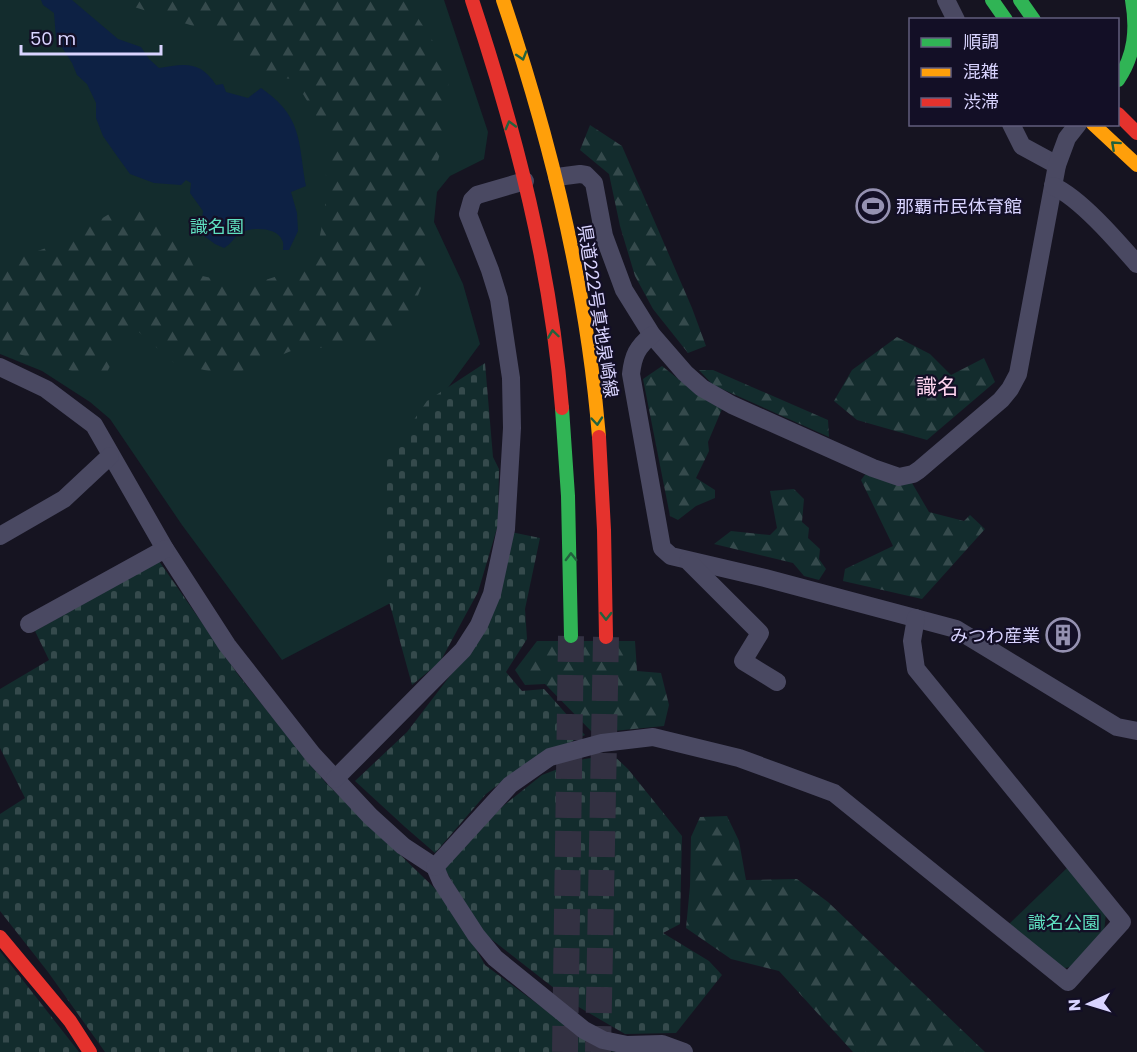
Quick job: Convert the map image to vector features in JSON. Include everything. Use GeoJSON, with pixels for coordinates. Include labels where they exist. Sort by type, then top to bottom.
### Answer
{"type":"FeatureCollection","features":[{"type":"Feature","properties":{"kind":"main road"},"geometry":{"type":"LineString","coordinates":[[472,0],[489,49],[525,181],[543,264],[564,425],[569,494],[571,636]]}},
{"type":"Feature","properties":{"kind":"main road","name":"県道222号真地泉崎線"},"geometry":{"type":"LineString","coordinates":[[503,0],[517,38],[557,177],[589,351],[602,481],[606,637]]}},
{"type":"Feature","properties":{"kind":"main road"},"geometry":{"type":"LineString","coordinates":[[993,0],[1005,18]]}},
{"type":"Feature","properties":{"kind":"main road"},"geometry":{"type":"LineString","coordinates":[[1020,0],[1032,18]]}},
{"type":"Feature","properties":{"kind":"main road"},"geometry":{"type":"LineString","coordinates":[[1119,78],[1135,42],[1136,21],[1132,0]]}},
{"type":"Feature","properties":{"kind":"main road"},"geometry":{"type":"LineString","coordinates":[[1119,115],[1137,133]]}},
{"type":"Feature","properties":{"kind":"main road"},"geometry":{"type":"LineString","coordinates":[[1095,126],[1137,165]]}},
{"type":"Feature","properties":{"kind":"main road"},"geometry":{"type":"LineString","coordinates":[[0,937],[70,1021],[90,1052]]}},
{"type":"Feature","properties":{"kind":"street"},"geometry":{"type":"LineString","coordinates":[[946,0],[955,18]]}},
{"type":"Feature","properties":{"kind":"street"},"geometry":{"type":"LineString","coordinates":[[1012,126],[1022,146],[1057,165]]}},
{"type":"Feature","properties":{"kind":"street"},"geometry":{"type":"LineString","coordinates":[[557,177],[580,174],[586,175],[594,183],[604,236],[617,276],[652,335],[685,374],[717,397],[830,450],[899,477],[913,474],[1000,400],[1010,389],[1018,374],[1057,165],[1067,138],[1076,126]]}},
{"type":"Feature","properties":{"kind":"street"},"geometry":{"type":"LineString","coordinates":[[335,779],[463,650],[479,625],[492,594],[506,529],[512,428],[511,378],[499,299],[468,214],[469,206],[477,195],[525,181]]}},
{"type":"Feature","properties":{"kind":"street"},"geometry":{"type":"LineString","coordinates":[[1053,186],[1079,203],[1137,264]]}},
{"type":"Feature","properties":{"kind":"street"},"geometry":{"type":"LineString","coordinates":[[652,335],[634,355],[631,374],[662,548],[671,556],[765,578],[956,629],[1117,727],[1137,730]]}},
{"type":"Feature","properties":{"kind":"street"},"geometry":{"type":"LineString","coordinates":[[0,367],[46,389],[94,425],[165,549],[227,645],[279,714],[335,779],[370,816],[404,846],[435,867],[441,881],[476,935],[495,958],[584,1030],[603,1040],[617,1043],[662,1044],[684,1052]]}},
{"type":"Feature","properties":{"kind":"street"},"geometry":{"type":"LineString","coordinates":[[0,536],[63,499],[110,456]]}},
{"type":"Feature","properties":{"kind":"street"},"geometry":{"type":"LineString","coordinates":[[29,624],[165,549]]}},
{"type":"Feature","properties":{"kind":"street"},"geometry":{"type":"LineString","coordinates":[[687,561],[760,633],[743,661],[777,682]]}},
{"type":"Feature","properties":{"kind":"street"},"geometry":{"type":"LineString","coordinates":[[435,867],[510,785],[550,757],[603,743],[653,737],[739,758],[834,793],[1068,982],[1122,922],[916,669],[912,641],[916,618]]}},
{"type":"Feature","properties":{"kind":"green space","name":"識名園"},"geometry":{"type":"Polygon","coordinates":[[[0,0],[444,0],[488,132],[484,159],[450,176],[437,192],[434,222],[463,284],[480,344],[390,467],[404,596],[282,660],[182,525],[110,419],[90,402],[42,371],[0,354],[0,0]]]}},
{"type":"Feature","properties":{"kind":"green space"},"geometry":{"type":"Polygon","coordinates":[[[120,0],[416,0],[416,15],[449,66],[446,136],[426,197],[429,268],[407,323],[374,342],[291,351],[230,376],[174,363],[131,325],[105,376],[72,371],[0,348],[0,260],[1,264],[63,242],[119,208],[149,209],[178,235],[198,275],[247,286],[314,264],[325,211],[327,134],[294,79],[255,76],[218,34],[125,4],[120,0]]]}},
{"type":"Feature","properties":{"kind":"green space"},"geometry":{"type":"Polygon","coordinates":[[[590,125],[622,146],[692,308],[706,346],[688,353],[653,309],[635,276],[620,226],[609,174],[580,150],[590,125]]]}},
{"type":"Feature","properties":{"kind":"green space"},"geometry":{"type":"Polygon","coordinates":[[[897,337],[930,354],[951,375],[984,358],[995,382],[927,440],[857,420],[834,401],[852,370],[897,337]]]}},
{"type":"Feature","properties":{"kind":"green space"},"geometry":{"type":"Polygon","coordinates":[[[485,363],[493,457],[499,469],[498,525],[478,592],[440,662],[412,685],[387,594],[384,463],[427,401],[485,363]]]}},
{"type":"Feature","properties":{"kind":"green space"},"geometry":{"type":"Polygon","coordinates":[[[662,366],[722,409],[708,442],[709,451],[696,478],[715,490],[715,498],[696,506],[678,520],[670,516],[643,379],[662,366]]]}},
{"type":"Feature","properties":{"kind":"green space"},"geometry":{"type":"Polygon","coordinates":[[[699,370],[713,370],[828,420],[829,437],[713,385],[699,370]]]}},
{"type":"Feature","properties":{"kind":"green space"},"geometry":{"type":"Polygon","coordinates":[[[867,472],[912,483],[929,512],[964,521],[970,515],[985,529],[922,599],[843,581],[845,569],[893,546],[861,480],[867,472]]]}},
{"type":"Feature","properties":{"kind":"green space"},"geometry":{"type":"Polygon","coordinates":[[[794,489],[804,499],[802,522],[809,528],[808,538],[820,549],[819,559],[826,569],[819,580],[804,576],[793,563],[714,544],[731,531],[770,535],[777,528],[770,491],[794,489]]]}},
{"type":"Feature","properties":{"kind":"green space"},"geometry":{"type":"Polygon","coordinates":[[[511,532],[540,538],[525,609],[527,639],[506,672],[522,691],[544,689],[585,735],[521,767],[486,794],[435,853],[355,781],[407,732],[456,668],[511,532]]]}},
{"type":"Feature","properties":{"kind":"green space"},"geometry":{"type":"Polygon","coordinates":[[[159,561],[239,676],[326,783],[451,904],[485,965],[604,1051],[624,1052],[105,1052],[48,972],[0,911],[0,814],[25,798],[0,748],[0,689],[49,660],[35,631],[159,561]]]}},
{"type":"Feature","properties":{"kind":"green space"},"geometry":{"type":"Polygon","coordinates":[[[537,641],[635,641],[637,671],[661,673],[669,705],[664,726],[593,733],[545,684],[525,685],[515,670],[537,641]]]}},
{"type":"Feature","properties":{"kind":"green space"},"geometry":{"type":"Polygon","coordinates":[[[613,755],[628,769],[682,836],[680,924],[663,933],[709,961],[722,975],[676,1033],[625,1034],[577,1006],[482,932],[443,866],[503,806],[542,775],[584,759],[613,755]]]}},
{"type":"Feature","properties":{"kind":"green space"},"geometry":{"type":"Polygon","coordinates":[[[727,816],[739,841],[746,880],[797,879],[828,902],[985,1052],[853,1052],[779,971],[731,959],[686,928],[691,837],[700,817],[727,816]]]}},
{"type":"Feature","properties":{"kind":"green space","name":"識名公園"},"geometry":{"type":"Polygon","coordinates":[[[1068,867],[1106,913],[1104,933],[1077,966],[1059,969],[1009,924],[1068,867]]]}},
{"type":"Feature","properties":{"kind":"green space"},"geometry":{"type":"Polygon","coordinates":[[[0,951],[79,1052],[0,1052],[0,951]]]}},
{"type":"Feature","properties":{"kind":"water"},"geometry":{"type":"Polygon","coordinates":[[[41,0],[72,0],[118,39],[141,47],[159,68],[184,65],[198,68],[204,71],[216,85],[223,84],[226,92],[248,98],[261,88],[285,109],[296,131],[306,186],[291,192],[297,213],[298,231],[289,250],[283,250],[283,242],[279,236],[264,229],[242,232],[224,248],[215,244],[200,233],[203,211],[190,193],[191,183],[186,180],[181,185],[154,183],[130,174],[103,136],[96,118],[96,103],[87,84],[77,75],[56,38],[54,13],[43,5],[41,0]]]}},
{"type":"Feature","properties":{"kind":"tunnel"},"geometry":{"type":"LineString","coordinates":[[565,1052],[571,636]]}},
{"type":"Feature","properties":{"kind":"tunnel"},"geometry":{"type":"LineString","coordinates":[[598,1052],[606,637]]}},
{"type":"Feature","properties":{"kind":"traffic: fast"},"geometry":{"type":"LineString","coordinates":[[992,0],[1005,18]]}},
{"type":"Feature","properties":{"kind":"traffic: fast"},"geometry":{"type":"LineString","coordinates":[[1020,0],[1033,18]]}},
{"type":"Feature","properties":{"kind":"traffic: fast"},"geometry":{"type":"LineString","coordinates":[[1119,78],[1128,61],[1133,42],[1132,0]]}},
{"type":"Feature","properties":{"kind":"traffic: fast"},"geometry":{"type":"LineString","coordinates":[[562,408],[568,496],[571,636]]}},
{"type":"Feature","properties":{"kind":"traffic: slow"},"geometry":{"type":"LineString","coordinates":[[503,0],[537,107],[576,270],[586,325],[599,437]]}},
{"type":"Feature","properties":{"kind":"traffic: slow"},"geometry":{"type":"LineString","coordinates":[[1095,126],[1137,165]]}},
{"type":"Feature","properties":{"kind":"traffic: jam"},"geometry":{"type":"LineString","coordinates":[[472,0],[503,100],[529,201],[549,304],[562,408]]}},
{"type":"Feature","properties":{"kind":"traffic: jam"},"geometry":{"type":"LineString","coordinates":[[1119,115],[1137,133]]}},
{"type":"Feature","properties":{"kind":"traffic: jam"},"geometry":{"type":"LineString","coordinates":[[599,437],[606,637]]}},
{"type":"Feature","properties":{"kind":"traffic: jam"},"geometry":{"type":"LineString","coordinates":[[0,937],[70,1021],[90,1052]]}},
{"type":"Feature","properties":{"kind":"place","name":"那覇市民体育館"},"geometry":{"type":"Point","coordinates":[873,206]}},
{"type":"Feature","properties":{"kind":"place","name":"みつわ産業"},"geometry":{"type":"Point","coordinates":[1063,635]}},
{"type":"Feature","properties":{"kind":"district","name":"識名"},"geometry":{"type":"Point","coordinates":[937,386]}}]}
